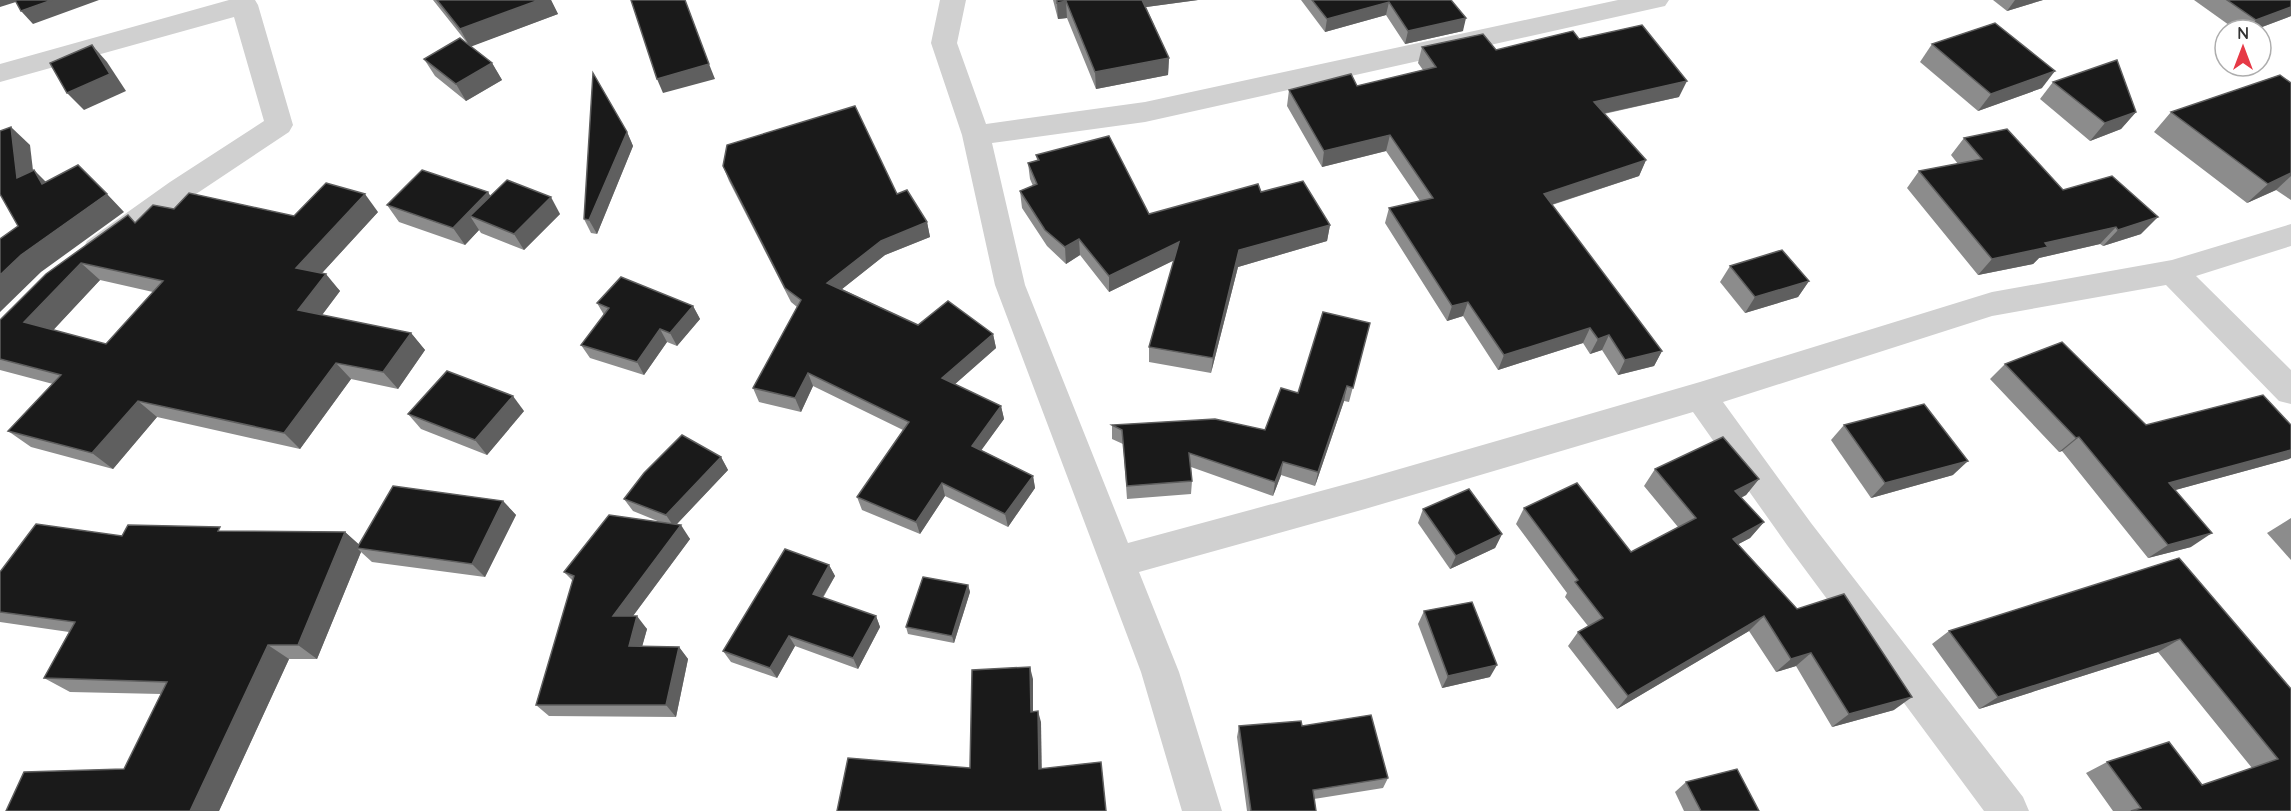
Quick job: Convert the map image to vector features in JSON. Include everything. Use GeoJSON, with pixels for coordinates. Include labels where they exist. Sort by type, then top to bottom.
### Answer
{"type":"FeatureCollection","features":[{"type":"Feature","properties":{"kind":"street"},"geometry":{"type":"LineString","coordinates":[[953,0],[944,43],[976,135],[1010,285],[1160,672],[1202,811]]}},
{"type":"Feature","properties":{"kind":"street"},"geometry":{"type":"LineString","coordinates":[[976,135],[1145,112],[1656,0]]}},
{"type":"Feature","properties":{"kind":"street"},"geometry":{"type":"LineString","coordinates":[[0,73],[243,2],[279,125],[180,190],[80,262]]}},
{"type":"Feature","properties":{"kind":"street"},"geometry":{"type":"LineString","coordinates":[[1117,562],[1700,396],[1992,304],[2172,272],[2291,236]]}},
{"type":"Feature","properties":{"kind":"street"},"geometry":{"type":"LineString","coordinates":[[2172,272],[2291,391]]}},
{"type":"Feature","properties":{"kind":"street"},"geometry":{"type":"LineString","coordinates":[[1700,396],[1799,534],[2009,811]]}},
{"type":"Feature","properties":{"kind":"building"},"geometry":{"type":"Polygon","coordinates":[[[15,0],[52,0],[21,11],[15,0]]]}},
{"type":"Feature","properties":{"kind":"building"},"geometry":{"type":"Polygon","coordinates":[[[437,0],[539,0],[460,29],[437,0]]]}},
{"type":"Feature","properties":{"kind":"building"},"geometry":{"type":"Polygon","coordinates":[[[631,0],[685,0],[709,64],[657,79],[631,0]]]}},
{"type":"Feature","properties":{"kind":"building"},"geometry":{"type":"Polygon","coordinates":[[[1057,0],[1142,0],[1169,58],[1095,72],[1066,1],[1057,3],[1057,0]]]}},
{"type":"Feature","properties":{"kind":"building"},"geometry":{"type":"Polygon","coordinates":[[[1312,0],[1451,0],[1466,18],[1408,31],[1389,2],[1327,19],[1312,0]]]}},
{"type":"Feature","properties":{"kind":"building"},"geometry":{"type":"Polygon","coordinates":[[[2227,0],[2291,0],[2291,7],[2261,18],[2253,18],[2227,0]]]}},
{"type":"Feature","properties":{"kind":"building"},"geometry":{"type":"Polygon","coordinates":[[[1995,23],[2055,71],[1991,94],[1932,44],[1995,23]]]}},
{"type":"Feature","properties":{"kind":"building"},"geometry":{"type":"Polygon","coordinates":[[[1642,25],[1687,81],[1594,102],[1646,160],[1544,194],[1662,351],[1625,360],[1609,335],[1598,339],[1590,328],[1504,355],[1468,302],[1452,306],[1389,208],[1433,198],[1390,135],[1324,151],[1289,90],[1351,74],[1357,86],[1436,67],[1422,47],[1483,34],[1496,50],[1573,31],[1579,39],[1642,25]]]}},
{"type":"Feature","properties":{"kind":"building"},"geometry":{"type":"Polygon","coordinates":[[[460,38],[492,63],[456,84],[424,59],[460,38]]]}},
{"type":"Feature","properties":{"kind":"building"},"geometry":{"type":"Polygon","coordinates":[[[92,45],[110,74],[67,93],[50,63],[92,45]]]}},
{"type":"Feature","properties":{"kind":"building"},"geometry":{"type":"Polygon","coordinates":[[[2117,60],[2136,112],[2105,123],[2053,82],[2117,60]]]}},
{"type":"Feature","properties":{"kind":"building"},"geometry":{"type":"Polygon","coordinates":[[[593,73],[627,132],[589,220],[584,219],[593,73]]]}},
{"type":"Feature","properties":{"kind":"building"},"geometry":{"type":"Polygon","coordinates":[[[2280,75],[2291,83],[2291,173],[2268,184],[2171,112],[2273,78],[2280,75]]]}},
{"type":"Feature","properties":{"kind":"building"},"geometry":{"type":"Polygon","coordinates":[[[855,106],[897,194],[907,190],[927,222],[881,241],[827,283],[918,325],[948,301],[993,334],[942,378],[1001,406],[972,446],[1033,476],[1005,514],[942,483],[916,522],[857,497],[909,422],[808,373],[795,398],[753,388],[801,300],[785,288],[723,166],[727,145],[855,106]]]}},
{"type":"Feature","properties":{"kind":"building"},"geometry":{"type":"Polygon","coordinates":[[[11,127],[17,178],[34,170],[42,184],[78,165],[107,194],[21,255],[0,275],[0,239],[18,226],[0,194],[0,131],[11,127]]]}},
{"type":"Feature","properties":{"kind":"building"},"geometry":{"type":"Polygon","coordinates":[[[2007,129],[2063,190],[2112,176],[2158,217],[2118,230],[2116,227],[2045,243],[2048,247],[1992,259],[1919,171],[1982,159],[1964,138],[2007,129]]]}},
{"type":"Feature","properties":{"kind":"building"},"geometry":{"type":"Polygon","coordinates":[[[1109,136],[1149,214],[1258,184],[1261,192],[1303,181],[1330,225],[1239,250],[1213,358],[1149,347],[1179,242],[1109,276],[1079,239],[1065,247],[1045,230],[1020,191],[1037,184],[1028,163],[1039,160],[1036,155],[1109,136]]]}},
{"type":"Feature","properties":{"kind":"building"},"geometry":{"type":"Polygon","coordinates":[[[422,170],[488,192],[453,228],[387,205],[422,170]]]}},
{"type":"Feature","properties":{"kind":"building"},"geometry":{"type":"Polygon","coordinates":[[[507,180],[551,197],[514,234],[470,216],[507,180]]]}},
{"type":"Feature","properties":{"kind":"building"},"geometry":{"type":"Polygon","coordinates":[[[326,183],[365,194],[296,268],[326,274],[298,310],[411,333],[383,372],[336,363],[284,433],[138,401],[92,453],[8,431],[61,375],[0,359],[0,320],[46,274],[128,215],[135,223],[153,205],[174,209],[189,193],[294,216],[326,183]],[[81,263],[24,322],[106,344],[163,281],[81,263]]]}},
{"type":"Feature","properties":{"kind":"building"},"geometry":{"type":"Polygon","coordinates":[[[1782,250],[1809,281],[1755,297],[1730,266],[1782,250]]]}},
{"type":"Feature","properties":{"kind":"building"},"geometry":{"type":"Polygon","coordinates":[[[621,277],[693,306],[670,333],[660,329],[637,362],[581,345],[609,308],[597,303],[621,277]]]}},
{"type":"Feature","properties":{"kind":"building"},"geometry":{"type":"Polygon","coordinates":[[[1323,312],[1370,323],[1353,388],[1347,386],[1318,472],[1283,462],[1275,482],[1189,453],[1192,481],[1127,486],[1122,430],[1112,425],[1215,419],[1265,430],[1281,388],[1298,393],[1323,312]]]}},
{"type":"Feature","properties":{"kind":"building"},"geometry":{"type":"Polygon","coordinates":[[[2062,342],[2146,425],[2263,395],[2291,425],[2291,450],[2169,483],[2212,533],[2168,545],[2079,437],[2076,438],[2005,364],[2062,342]]]}},
{"type":"Feature","properties":{"kind":"building"},"geometry":{"type":"Polygon","coordinates":[[[447,371],[513,396],[475,440],[408,414],[447,371]]]}},
{"type":"Feature","properties":{"kind":"building"},"geometry":{"type":"Polygon","coordinates":[[[1924,404],[1968,461],[1885,483],[1844,425],[1924,404]]]}},
{"type":"Feature","properties":{"kind":"building"},"geometry":{"type":"Polygon","coordinates":[[[682,435],[721,457],[666,515],[624,499],[644,473],[682,435]]]}},
{"type":"Feature","properties":{"kind":"building"},"geometry":{"type":"Polygon","coordinates":[[[1723,437],[1759,479],[1735,491],[1764,522],[1733,539],[1797,609],[1844,594],[1912,697],[1849,714],[1811,653],[1791,659],[1764,616],[1628,696],[1578,632],[1603,618],[1575,582],[1578,580],[1524,508],[1577,483],[1631,552],[1696,518],[1655,469],[1723,437]]]}},
{"type":"Feature","properties":{"kind":"building"},"geometry":{"type":"Polygon","coordinates":[[[393,486],[503,501],[472,564],[357,548],[393,486]]]}},
{"type":"Feature","properties":{"kind":"building"},"geometry":{"type":"Polygon","coordinates":[[[1469,489],[1502,534],[1456,556],[1423,509],[1469,489]]]}},
{"type":"Feature","properties":{"kind":"building"},"geometry":{"type":"Polygon","coordinates":[[[609,515],[681,525],[613,616],[637,616],[629,646],[679,647],[666,705],[536,705],[574,576],[564,572],[609,515]]]}},
{"type":"Feature","properties":{"kind":"building"},"geometry":{"type":"Polygon","coordinates":[[[36,524],[122,536],[128,525],[220,527],[218,531],[345,532],[298,645],[268,645],[190,811],[6,811],[24,772],[124,769],[167,682],[44,678],[75,622],[0,612],[0,572],[36,524]]]}},
{"type":"Feature","properties":{"kind":"building"},"geometry":{"type":"Polygon","coordinates":[[[785,549],[829,565],[813,594],[876,616],[853,658],[789,636],[770,668],[723,651],[785,549]]]}},
{"type":"Feature","properties":{"kind":"building"},"geometry":{"type":"Polygon","coordinates":[[[2179,558],[2291,689],[2291,811],[2131,811],[2141,808],[2107,762],[2169,742],[2202,785],[2278,759],[2180,639],[1998,697],[1949,631],[2179,558]]]}},
{"type":"Feature","properties":{"kind":"building"},"geometry":{"type":"Polygon","coordinates":[[[923,577],[968,585],[952,636],[906,627],[923,577]]]}},
{"type":"Feature","properties":{"kind":"building"},"geometry":{"type":"Polygon","coordinates":[[[1472,602],[1497,665],[1448,676],[1424,611],[1472,602]]]}},
{"type":"Feature","properties":{"kind":"building"},"geometry":{"type":"Polygon","coordinates":[[[1030,667],[1031,712],[1038,711],[1039,769],[1101,762],[1106,811],[837,811],[848,758],[970,768],[972,670],[1030,667]]]}},
{"type":"Feature","properties":{"kind":"building"},"geometry":{"type":"Polygon","coordinates":[[[1371,715],[1388,778],[1313,790],[1316,811],[1251,811],[1239,726],[1301,721],[1302,726],[1371,715]]]}},
{"type":"Feature","properties":{"kind":"building"},"geometry":{"type":"Polygon","coordinates":[[[1737,769],[1759,811],[1701,811],[1686,782],[1737,769]]]}}]}
